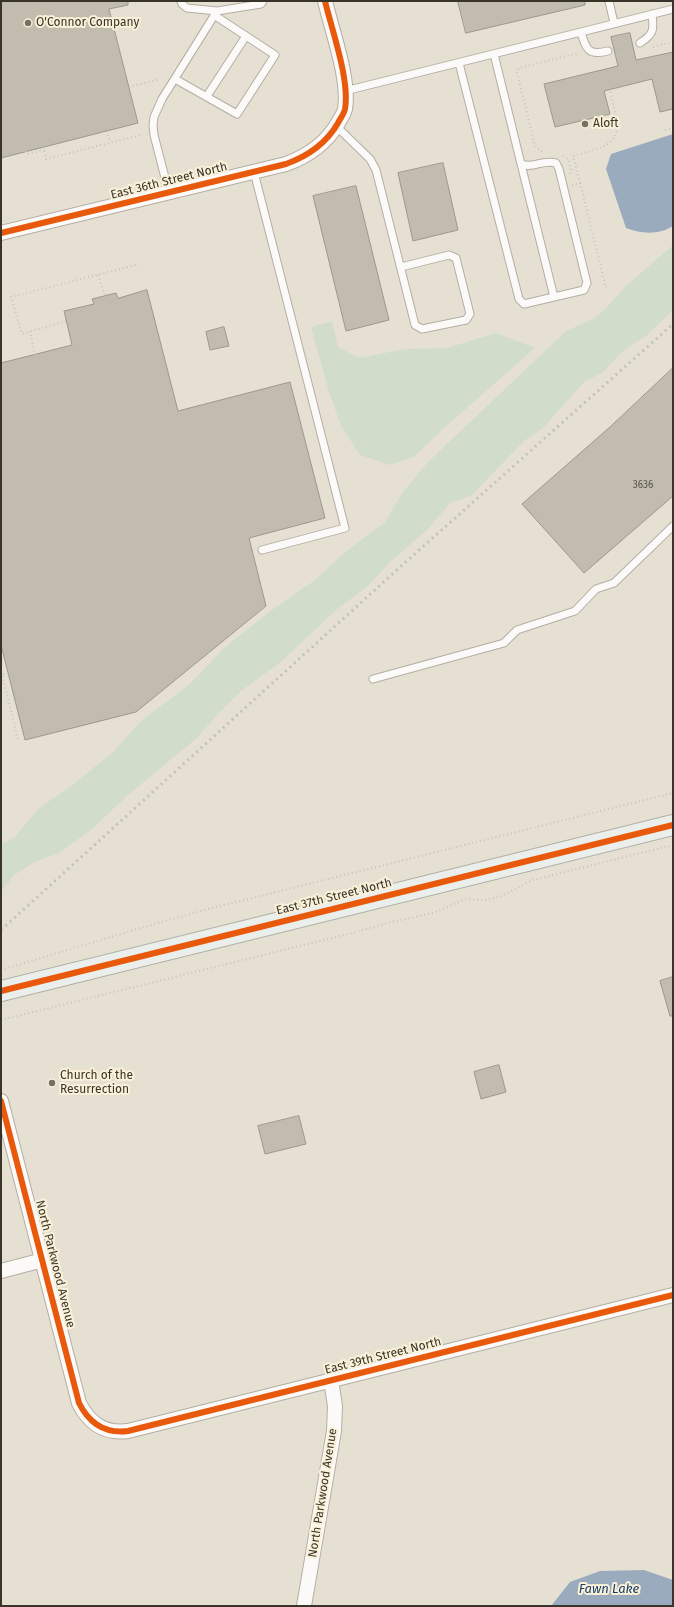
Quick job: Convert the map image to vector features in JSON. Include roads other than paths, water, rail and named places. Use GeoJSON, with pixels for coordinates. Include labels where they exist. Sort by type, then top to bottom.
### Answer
{"type":"FeatureCollection","features":[{"type":"Feature","properties":{"kind":"main road","name":"East 37th Street North"},"geometry":{"type":"LineString","coordinates":[[1,991],[673,825]]}},
{"type":"Feature","properties":{"kind":"street","name":"East 36th Street North"},"geometry":{"type":"LineString","coordinates":[[1,233],[254,172],[302,158],[319,147],[334,129],[344,110],[345,91],[345,81],[325,1]]}},
{"type":"Feature","properties":{"kind":"street","name":"North Parkwood Avenue"},"geometry":{"type":"LineString","coordinates":[[1,1101],[43,1260],[78,1403],[85,1415],[98,1426]]}},
{"type":"Feature","properties":{"kind":"street"},"geometry":{"type":"LineString","coordinates":[[1,1271],[43,1260]]}},
{"type":"Feature","properties":{"kind":"street","name":"East 39th Street North"},"geometry":{"type":"LineString","coordinates":[[98,1426],[109,1430],[128,1431],[673,1295]]}},
{"type":"Feature","properties":{"kind":"street","name":"North Parkwood Avenue"},"geometry":{"type":"LineString","coordinates":[[304,1606],[334,1431],[335,1406],[331,1380]]}},
{"type":"Feature","properties":{"kind":"lane"},"geometry":{"type":"LineString","coordinates":[[181,1],[187,8],[215,13],[261,4],[263,1]]}},
{"type":"Feature","properties":{"kind":"lane"},"geometry":{"type":"LineString","coordinates":[[609,1],[614,23]]}},
{"type":"Feature","properties":{"kind":"lane"},"geometry":{"type":"LineString","coordinates":[[345,91],[673,9]]}},
{"type":"Feature","properties":{"kind":"lane"},"geometry":{"type":"LineString","coordinates":[[175,79],[237,114],[271,62],[275,55],[215,13]]}},
{"type":"Feature","properties":{"kind":"lane"},"geometry":{"type":"LineString","coordinates":[[169,193],[153,124],[154,117],[162,99],[215,13]]}},
{"type":"Feature","properties":{"kind":"lane"},"geometry":{"type":"LineString","coordinates":[[640,43],[650,36],[653,28],[652,14]]}},
{"type":"Feature","properties":{"kind":"lane"},"geometry":{"type":"LineString","coordinates":[[581,32],[585,47],[591,52],[597,54],[610,54]]}},
{"type":"Feature","properties":{"kind":"lane"},"geometry":{"type":"LineString","coordinates":[[207,96],[246,36]]}},
{"type":"Feature","properties":{"kind":"lane"},"geometry":{"type":"LineString","coordinates":[[494,54],[554,297]]}},
{"type":"Feature","properties":{"kind":"lane"},"geometry":{"type":"LineString","coordinates":[[459,63],[519,300],[524,304],[584,290],[587,283],[559,169],[556,163],[548,161],[527,167],[521,164]]}},
{"type":"Feature","properties":{"kind":"lane"},"geometry":{"type":"LineString","coordinates":[[334,129],[370,159],[376,170],[415,325],[422,329],[466,320],[470,314],[456,258],[449,255],[401,266]]}},
{"type":"Feature","properties":{"kind":"lane"},"geometry":{"type":"LineString","coordinates":[[254,172],[345,528],[262,550]]}},
{"type":"Feature","properties":{"kind":"lane"},"geometry":{"type":"LineString","coordinates":[[373,679],[504,643],[517,630],[575,611],[596,589],[614,583],[673,526]]}},
{"type":"Feature","properties":{"kind":"water"},"geometry":{"type":"Polygon","coordinates":[[[673,134],[673,226],[662,231],[650,233],[626,228],[606,169],[611,154],[673,134]]]}},
{"type":"Feature","properties":{"kind":"water","name":"Fawn Lake"},"geometry":{"type":"Polygon","coordinates":[[[644,1570],[673,1580],[673,1606],[551,1606],[570,1582],[600,1571],[644,1570]]]}},
{"type":"Feature","properties":{"kind":"railway"},"geometry":{"type":"LineString","coordinates":[[1,930],[399,568],[673,324]]}},
{"type":"Feature","properties":{"kind":"place","name":"O'Connor Company"},"geometry":{"type":"Point","coordinates":[28,23]}},
{"type":"Feature","properties":{"kind":"place","name":"Aloft"},"geometry":{"type":"Point","coordinates":[585,124]}},
{"type":"Feature","properties":{"kind":"place","name":"Church of the Resurrection"},"geometry":{"type":"Point","coordinates":[52,1083]}}]}
